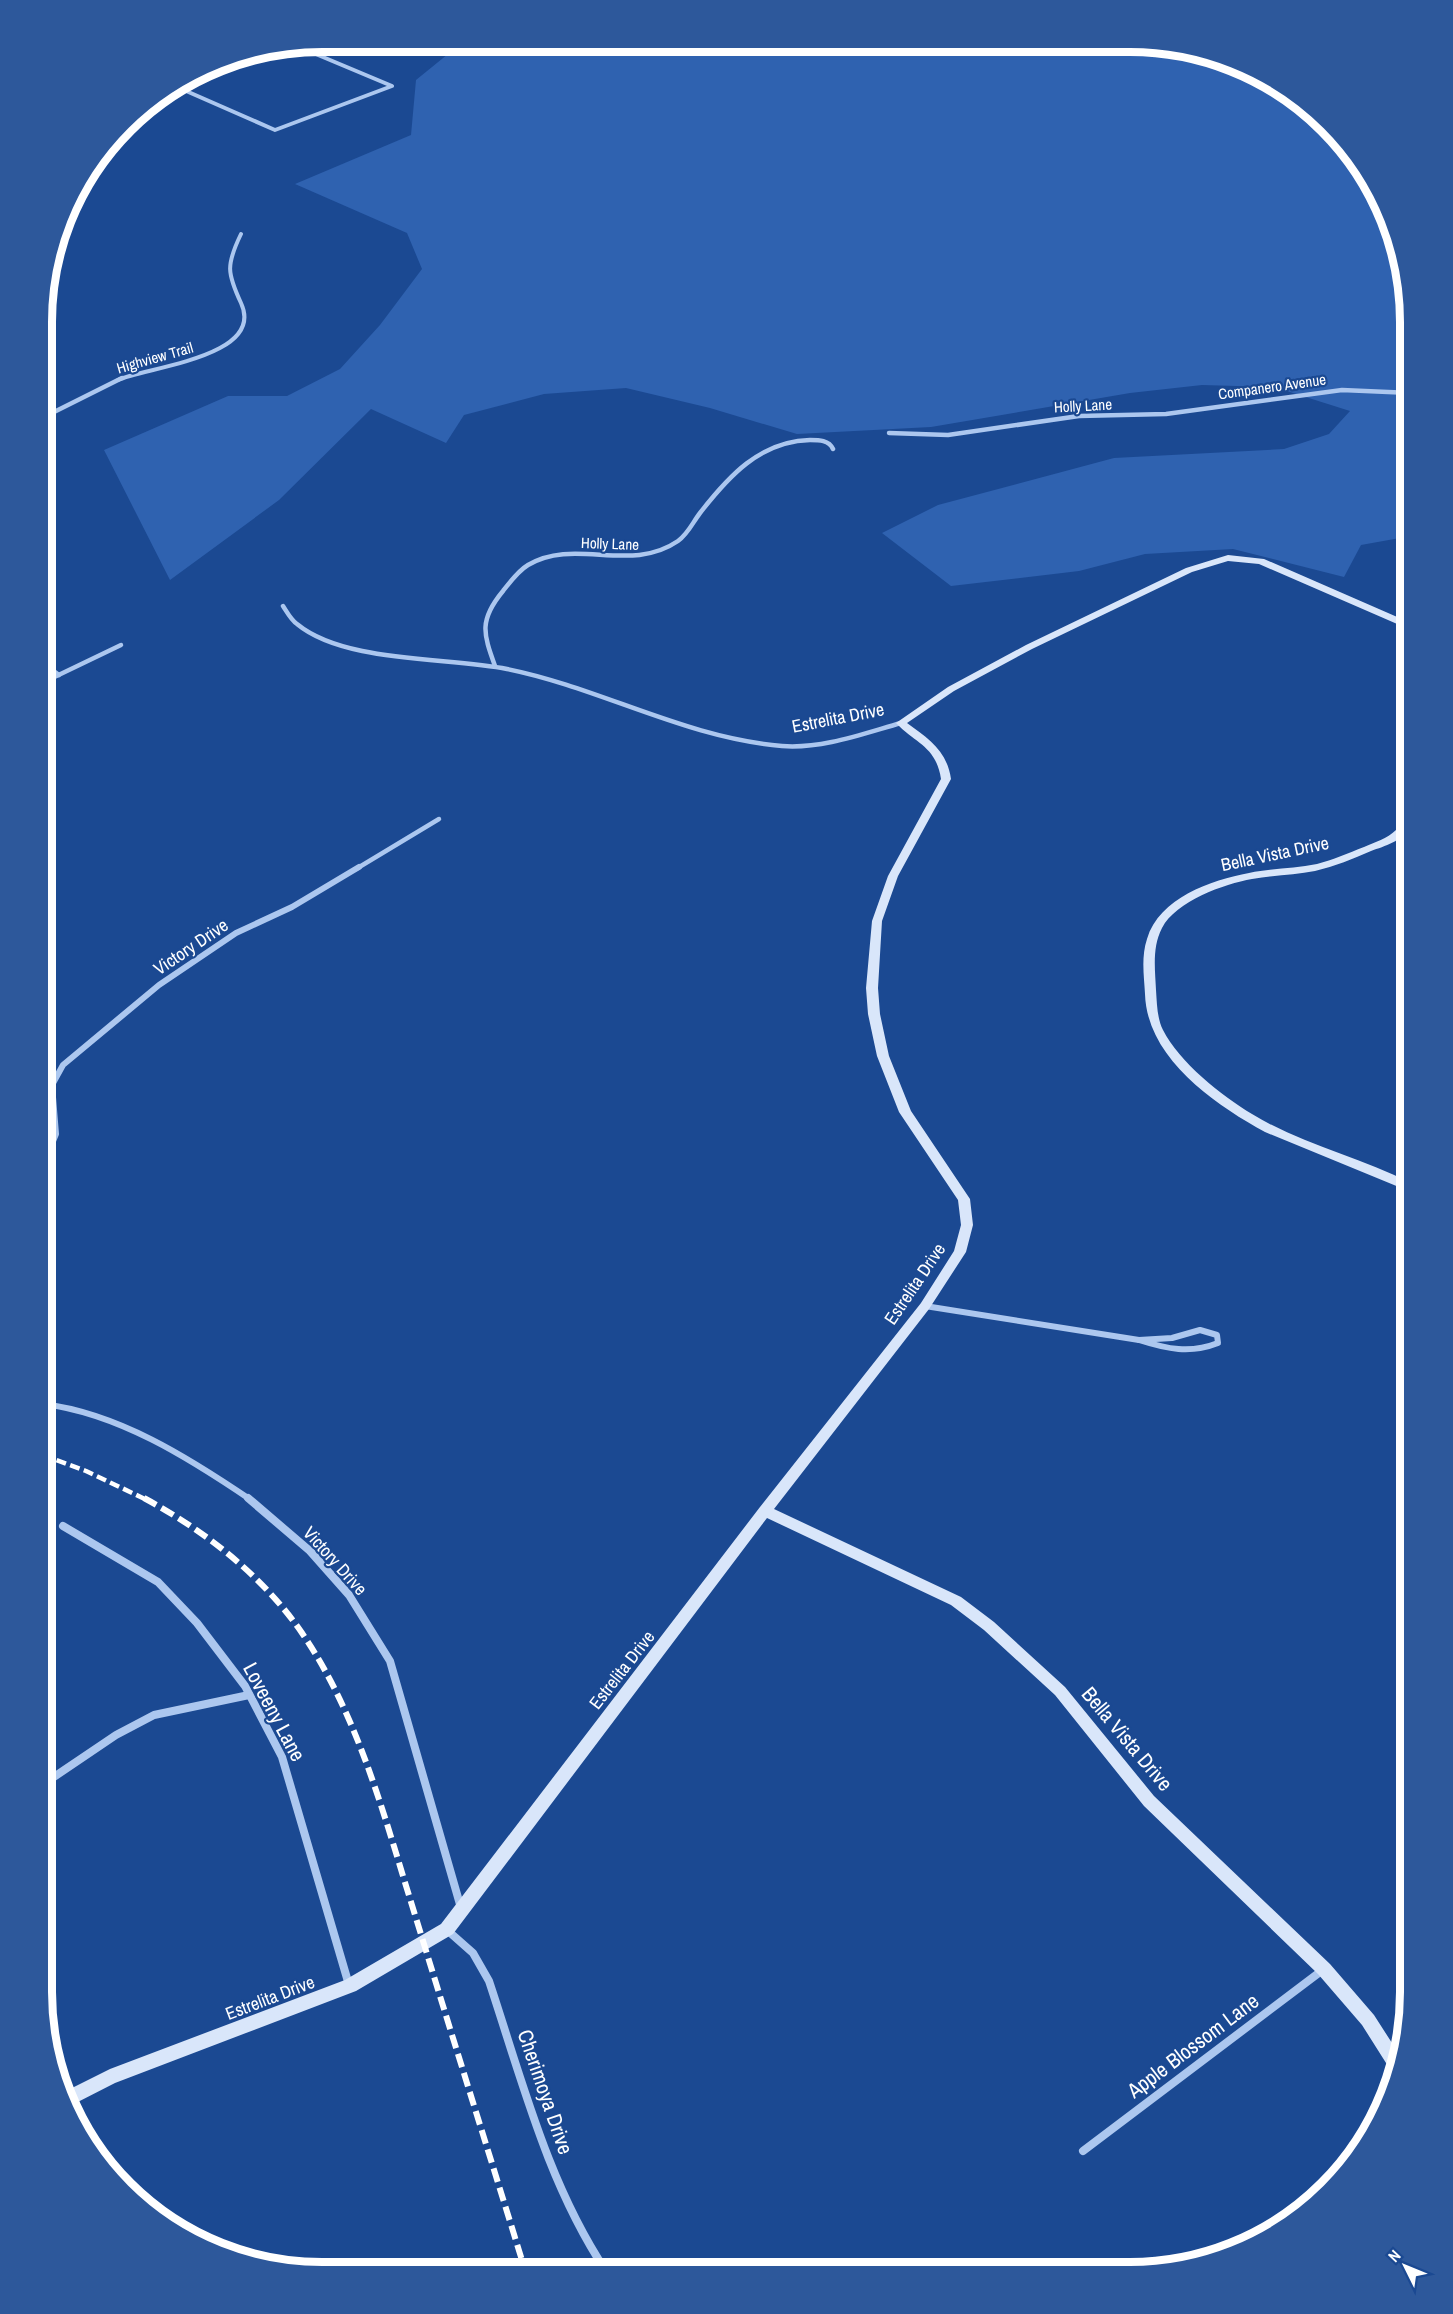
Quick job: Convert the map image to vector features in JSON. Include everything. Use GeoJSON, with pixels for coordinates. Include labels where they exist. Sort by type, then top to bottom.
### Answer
{"type":"FeatureCollection","features":[{"type":"Feature","properties":{"kind":"street"},"geometry":{"type":"LineString","coordinates":[[185,90],[275,130],[392,86],[312,53]]}},
{"type":"Feature","properties":{"kind":"street","name":"Highview Trail"},"geometry":{"type":"LineString","coordinates":[[52,413],[121,379],[208,355],[236,336],[243,322],[243,311],[226,270],[230,253],[242,234]]}},
{"type":"Feature","properties":{"kind":"street","name":"Companero Avenue"},"geometry":{"type":"LineString","coordinates":[[1136,415],[1342,390],[1400,393]]}},
{"type":"Feature","properties":{"kind":"street","name":"Holly Lane"},"geometry":{"type":"LineString","coordinates":[[889,433],[948,435],[1078,416],[1136,415]]}},
{"type":"Feature","properties":{"kind":"street","name":"Holly Lane"},"geometry":{"type":"LineString","coordinates":[[495,666],[482,628],[485,618],[501,594],[528,565],[568,555],[641,558],[660,552],[684,536],[731,474],[748,459],[769,448],[805,440],[825,441],[831,444],[833,449]]}},
{"type":"Feature","properties":{"kind":"street"},"geometry":{"type":"LineString","coordinates":[[901,723],[951,689],[1029,646],[1189,570],[1228,558],[1261,561],[1400,622]]}},
{"type":"Feature","properties":{"kind":"street","name":"Estrelita Drive"},"geometry":{"type":"LineString","coordinates":[[74,2096],[110,2078],[350,1986],[447,1929],[765,1511],[925,1306],[960,1252],[967,1225],[964,1199],[905,1112],[884,1056],[874,1014],[872,988],[877,921],[893,876],[946,779],[945,764],[934,748],[901,723],[829,742],[784,747],[734,741],[495,666],[393,655],[326,640],[298,627],[287,618],[283,606]]}},
{"type":"Feature","properties":{"kind":"street"},"geometry":{"type":"LineString","coordinates":[[52,678],[121,645]]}},
{"type":"Feature","properties":{"kind":"street"},"geometry":{"type":"LineString","coordinates":[[52,670],[59,675]]}},
{"type":"Feature","properties":{"kind":"street","name":"Victory Drive"},"geometry":{"type":"LineString","coordinates":[[52,1144],[56,1134],[52,1084],[63,1065],[104,1029],[159,985],[236,933],[292,907],[439,819]]}},
{"type":"Feature","properties":{"kind":"street","name":"Bella Vista Drive"},"geometry":{"type":"LineString","coordinates":[[1400,831],[1396,836],[1347,858],[1316,867],[1250,876],[1195,895],[1169,912],[1153,935],[1149,968],[1153,1019],[1167,1045],[1206,1086],[1244,1117],[1265,1129],[1334,1154],[1400,1183]]}},
{"type":"Feature","properties":{"kind":"street"},"geometry":{"type":"LineString","coordinates":[[925,1306],[1139,1340],[1177,1352],[1204,1350],[1218,1343],[1217,1335],[1208,1329],[1199,1329],[1171,1338],[1139,1340]]}},
{"type":"Feature","properties":{"kind":"street","name":"Victory Drive"},"geometry":{"type":"LineString","coordinates":[[52,1405],[75,1408],[152,1441],[208,1471],[261,1507],[310,1551],[349,1595],[390,1661],[461,1908]]}},
{"type":"Feature","properties":{"kind":"street","name":"Bella Vista Drive"},"geometry":{"type":"LineString","coordinates":[[765,1511],[956,1601],[989,1626],[1060,1691],[1149,1801],[1324,1969],[1368,2020],[1392,2057]]}},
{"type":"Feature","properties":{"kind":"street","name":"Loveeny Lane"},"geometry":{"type":"LineString","coordinates":[[63,1526],[158,1582],[197,1623],[249,1695],[282,1757],[350,1986]]}},
{"type":"Feature","properties":{"kind":"street"},"geometry":{"type":"LineString","coordinates":[[52,1778],[116,1735],[154,1716],[249,1695]]}},
{"type":"Feature","properties":{"kind":"street","name":"Cherimoya Drive"},"geometry":{"type":"LineString","coordinates":[[447,1929],[474,1953],[489,1981],[558,2186],[582,2235],[600,2262]]}},
{"type":"Feature","properties":{"kind":"street","name":"Apple Blossom Lane"},"geometry":{"type":"LineString","coordinates":[[1083,2151],[1324,1969]]}},
{"type":"Feature","properties":{"kind":"shaded area"},"geometry":{"type":"Polygon","coordinates":[[[443,52],[1131,52],[1166,55],[1201,62],[1250,80],[1295,108],[1334,144],[1364,187],[1386,235],[1395,270],[1400,304],[1400,538],[1361,545],[1344,577],[1233,549],[1145,554],[1079,571],[951,586],[882,533],[938,505],[1114,458],[1284,449],[1329,434],[1350,411],[1274,387],[1202,385],[1130,393],[931,427],[797,434],[710,408],[626,388],[544,394],[464,415],[446,443],[371,409],[279,500],[170,580],[104,450],[228,396],[287,396],[340,369],[380,325],[422,269],[407,233],[295,184],[411,135],[416,80],[448,54],[443,52]]]}},
{"type":"Feature","properties":{"kind":"railway"},"geometry":{"type":"LineString","coordinates":[[52,1458],[86,1471],[147,1500]]}},
{"type":"Feature","properties":{"kind":"railway"},"geometry":{"type":"LineString","coordinates":[[144,1498],[189,1525],[251,1573],[302,1633],[340,1700],[382,1807],[523,2262]]}}]}
